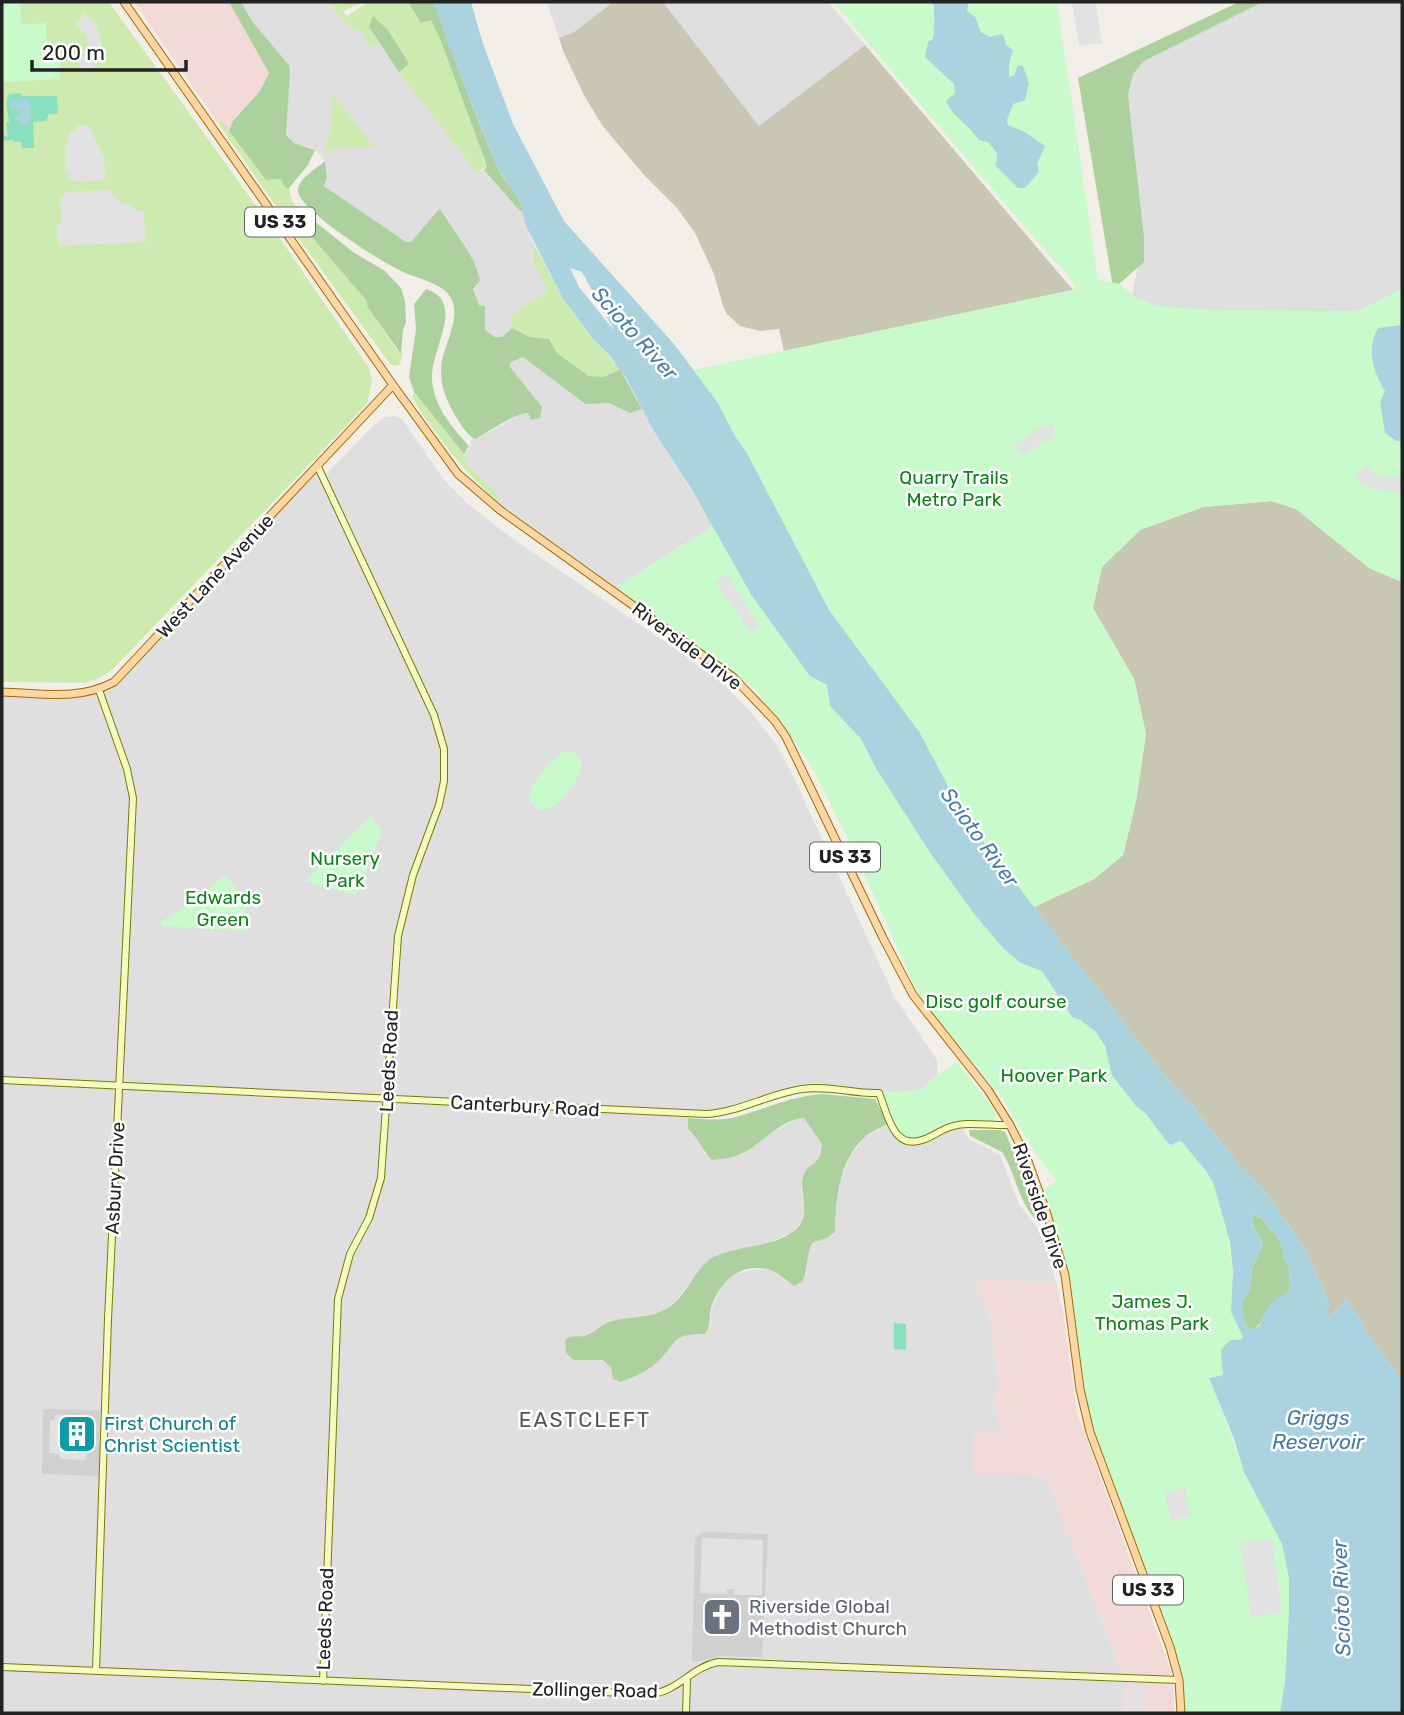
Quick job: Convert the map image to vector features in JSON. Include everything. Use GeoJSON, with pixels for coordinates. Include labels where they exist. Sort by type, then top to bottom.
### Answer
{"type":"FeatureCollection","features":[{"type":"Feature","properties":{"kind":"main road","name":"Riverside Drive"},"geometry":{"type":"LineString","coordinates":[[124,2],[446,458],[476,491],[733,677],[775,720],[799,760],[883,939],[913,995],[988,1090],[1028,1161],[1062,1263],[1082,1402],[1094,1448],[1170,1647],[1179,1680],[1181,1713]]}},
{"type":"Feature","properties":{"kind":"main road","name":"West Lane Avenue"},"geometry":{"type":"LineString","coordinates":[[99,690],[114,682],[127,669],[393,385]]}},
{"type":"Feature","properties":{"kind":"main road"},"geometry":{"type":"LineString","coordinates":[[2,692],[81,694],[99,690]]}},
{"type":"Feature","properties":{"kind":"street","name":"Leeds Road"},"geometry":{"type":"LineString","coordinates":[[318,467],[434,715],[444,749],[441,798],[413,875],[398,936],[383,1162],[377,1195],[350,1254],[338,1299],[323,1681]]}},
{"type":"Feature","properties":{"kind":"street","name":"Asbury Drive"},"geometry":{"type":"LineString","coordinates":[[96,1671],[108,1319],[133,799],[127,769],[99,690]]}},
{"type":"Feature","properties":{"kind":"street","name":"Canterbury Road"},"geometry":{"type":"LineString","coordinates":[[2,1080],[706,1114],[736,1110],[793,1091],[828,1088],[879,1093],[894,1130],[900,1139],[906,1142],[923,1140],[955,1126],[1010,1125]]}},
{"type":"Feature","properties":{"kind":"street","name":"Zollinger Road"},"geometry":{"type":"LineString","coordinates":[[2,1667],[649,1694],[670,1690],[704,1666],[725,1662],[1179,1680]]}},
{"type":"Feature","properties":{"kind":"street"},"geometry":{"type":"LineString","coordinates":[[685,1713],[687,1678]]}},
{"type":"Feature","properties":{"kind":"shaded area"},"geometry":{"type":"Polygon","coordinates":[[[134,2],[229,2],[269,73],[260,91],[233,121],[229,131],[221,121],[218,123],[134,2]]]}},
{"type":"Feature","properties":{"kind":"shaded area"},"geometry":{"type":"Polygon","coordinates":[[[241,2],[328,2],[347,25],[362,33],[371,47],[379,43],[477,173],[484,170],[520,210],[523,210],[526,226],[535,246],[532,260],[548,291],[512,315],[512,328],[502,337],[495,337],[485,330],[485,306],[479,305],[473,289],[478,284],[446,215],[439,209],[411,242],[406,242],[324,186],[327,178],[325,161],[313,148],[294,143],[286,135],[289,65],[252,21],[241,2]]]}},
{"type":"Feature","properties":{"kind":"shaded area"},"geometry":{"type":"Polygon","coordinates":[[[547,2],[613,2],[574,32],[559,38],[547,2]]]}},
{"type":"Feature","properties":{"kind":"shaded area"},"geometry":{"type":"Polygon","coordinates":[[[613,2],[663,2],[759,126],[865,45],[1073,290],[784,351],[779,329],[760,331],[740,326],[727,314],[723,306],[714,274],[695,233],[677,208],[644,175],[602,125],[564,53],[559,38],[574,32],[613,2]]]}},
{"type":"Feature","properties":{"kind":"shaded area"},"geometry":{"type":"Polygon","coordinates":[[[663,2],[828,2],[865,45],[759,126],[663,2]]]}},
{"type":"Feature","properties":{"kind":"shaded area"},"geometry":{"type":"Polygon","coordinates":[[[1072,2],[1095,2],[1102,43],[1079,46],[1072,2]]]}},
{"type":"Feature","properties":{"kind":"shaded area"},"geometry":{"type":"Polygon","coordinates":[[[1263,2],[1402,2],[1402,288],[1357,311],[1202,309],[1159,306],[1132,296],[1144,236],[1128,95],[1133,74],[1144,61],[1263,2]]]}},
{"type":"Feature","properties":{"kind":"shaded area"},"geometry":{"type":"Polygon","coordinates":[[[84,13],[96,25],[102,42],[99,60],[87,73],[78,63],[88,51],[88,41],[76,25],[84,13]]]}},
{"type":"Feature","properties":{"kind":"shaded area"},"geometry":{"type":"Polygon","coordinates":[[[88,125],[104,157],[105,180],[78,182],[68,179],[69,175],[65,172],[66,147],[70,131],[75,131],[75,126],[88,125]]]}},
{"type":"Feature","properties":{"kind":"shaded area"},"geometry":{"type":"Polygon","coordinates":[[[109,190],[119,202],[132,205],[137,211],[143,211],[146,242],[59,246],[57,228],[62,222],[60,201],[66,192],[109,190]]]}},
{"type":"Feature","properties":{"kind":"shaded area"},"geometry":{"type":"Polygon","coordinates":[[[523,357],[584,404],[609,403],[630,413],[642,409],[713,526],[616,587],[498,502],[500,497],[468,466],[464,454],[469,449],[472,438],[501,426],[521,413],[528,413],[510,367],[511,362],[523,357]]]}},
{"type":"Feature","properties":{"kind":"shaded area"},"geometry":{"type":"Polygon","coordinates":[[[395,416],[403,420],[444,480],[468,504],[509,536],[680,652],[723,684],[751,712],[776,744],[794,778],[894,996],[937,1060],[938,1075],[919,1090],[901,1093],[804,1089],[736,1110],[688,1114],[688,1129],[698,1138],[705,1154],[742,1154],[773,1132],[804,1118],[822,1143],[819,1158],[801,1188],[805,1208],[802,1221],[793,1232],[765,1244],[717,1255],[664,1311],[610,1321],[589,1335],[579,1336],[590,1360],[603,1360],[611,1368],[667,1352],[674,1340],[685,1334],[710,1328],[711,1310],[722,1284],[729,1275],[752,1270],[770,1270],[794,1286],[807,1273],[806,1254],[812,1243],[835,1232],[835,1205],[840,1181],[851,1155],[865,1137],[891,1123],[906,1142],[963,1125],[965,1134],[971,1140],[1000,1155],[1019,1204],[1037,1228],[1047,1250],[1056,1283],[973,1279],[991,1320],[999,1390],[993,1405],[1003,1433],[972,1472],[1046,1476],[1124,1679],[1123,1713],[2,1713],[2,692],[62,694],[114,682],[318,467],[323,477],[385,417],[395,416]],[[768,1534],[697,1662],[722,1656],[768,1534]]]}},
{"type":"Feature","properties":{"kind":"shaded area"},"geometry":{"type":"Polygon","coordinates":[[[1053,424],[1055,438],[1042,443],[1023,457],[1014,446],[1036,429],[1053,424]]]}},
{"type":"Feature","properties":{"kind":"shaded area"},"geometry":{"type":"Polygon","coordinates":[[[1367,465],[1380,475],[1402,475],[1402,492],[1371,488],[1360,482],[1355,475],[1367,465]]]}},
{"type":"Feature","properties":{"kind":"shaded area"},"geometry":{"type":"Polygon","coordinates":[[[1272,501],[1296,509],[1369,568],[1402,582],[1402,1381],[1347,1299],[1326,1320],[1329,1302],[1308,1255],[1289,1225],[1267,1194],[1238,1164],[1193,1106],[1169,1081],[1034,907],[1094,879],[1123,855],[1136,801],[1146,734],[1134,679],[1093,608],[1102,567],[1140,530],[1203,507],[1272,501]]]}},
{"type":"Feature","properties":{"kind":"shaded area"},"geometry":{"type":"Polygon","coordinates":[[[727,574],[759,626],[751,632],[715,582],[727,574]]]}},
{"type":"Feature","properties":{"kind":"shaded area"},"geometry":{"type":"Polygon","coordinates":[[[972,1278],[1056,1283],[1063,1311],[1077,1413],[1171,1671],[1174,1713],[1123,1713],[1124,1679],[1046,1476],[972,1473],[973,1432],[1003,1433],[993,1405],[999,1390],[991,1320],[972,1278]]]}},
{"type":"Feature","properties":{"kind":"shaded area"},"geometry":{"type":"Polygon","coordinates":[[[43,1409],[100,1410],[99,1476],[42,1474],[43,1409]]]}},
{"type":"Feature","properties":{"kind":"shaded area"},"geometry":{"type":"Polygon","coordinates":[[[55,1415],[73,1415],[73,1424],[61,1427],[61,1445],[86,1448],[86,1460],[60,1459],[60,1454],[49,1453],[50,1420],[55,1420],[55,1415]]]}},
{"type":"Feature","properties":{"kind":"shaded area"},"geometry":{"type":"Polygon","coordinates":[[[1185,1488],[1191,1516],[1171,1520],[1164,1493],[1185,1488]]]}},
{"type":"Feature","properties":{"kind":"shaded area"},"geometry":{"type":"Polygon","coordinates":[[[704,1532],[768,1534],[762,1657],[722,1656],[692,1661],[695,1538],[704,1532]]]}},
{"type":"Feature","properties":{"kind":"shaded area"},"geometry":{"type":"Polygon","coordinates":[[[702,1538],[763,1540],[762,1595],[734,1595],[734,1589],[727,1589],[727,1594],[700,1593],[702,1538]]]}},
{"type":"Feature","properties":{"kind":"shaded area"},"geometry":{"type":"Polygon","coordinates":[[[1272,1539],[1282,1613],[1251,1617],[1240,1543],[1272,1539]]]}},
{"type":"Feature","properties":{"kind":"shaded area"},"geometry":{"type":"Polygon","coordinates":[[[1129,1684],[1145,1684],[1144,1713],[1125,1713],[1129,1684]]]}},
{"type":"Feature","properties":{"kind":"green space"},"geometry":{"type":"Polygon","coordinates":[[[2,2],[109,2],[283,243],[369,368],[372,380],[367,404],[112,670],[85,683],[2,682],[2,2]]]}},
{"type":"Feature","properties":{"kind":"green space"},"geometry":{"type":"Polygon","coordinates":[[[2,2],[20,2],[21,25],[46,23],[47,52],[59,52],[60,79],[2,82],[2,2]]]}},
{"type":"Feature","properties":{"kind":"green space"},"geometry":{"type":"Polygon","coordinates":[[[229,2],[241,2],[252,21],[289,65],[286,135],[294,143],[315,150],[308,165],[289,188],[286,188],[280,179],[266,180],[229,131],[233,121],[260,91],[269,73],[229,2]]]}},
{"type":"Feature","properties":{"kind":"green space"},"geometry":{"type":"Polygon","coordinates":[[[328,2],[364,2],[343,11],[347,16],[368,2],[408,2],[421,23],[431,20],[487,166],[477,173],[399,72],[407,67],[369,27],[379,43],[371,48],[362,33],[347,25],[328,2]]]}},
{"type":"Feature","properties":{"kind":"green space"},"geometry":{"type":"Polygon","coordinates":[[[408,2],[434,2],[496,164],[518,197],[523,210],[520,211],[484,170],[487,166],[440,39],[431,20],[421,23],[408,2]]]}},
{"type":"Feature","properties":{"kind":"green space","name":"Quarry Trails Metro Park"},"geometry":{"type":"Polygon","coordinates":[[[833,2],[1057,2],[1098,279],[1119,284],[1132,296],[1159,306],[1202,309],[1357,311],[1402,288],[1402,582],[1369,568],[1296,509],[1272,501],[1203,507],[1140,530],[1102,567],[1093,608],[1134,679],[1146,734],[1136,801],[1123,855],[1094,879],[1034,907],[963,815],[920,733],[829,610],[747,453],[718,403],[693,370],[1077,289],[833,2]]]}},
{"type":"Feature","properties":{"kind":"green space"},"geometry":{"type":"Polygon","coordinates":[[[1239,2],[1263,2],[1144,61],[1133,74],[1128,95],[1144,236],[1144,262],[1119,284],[1132,296],[1159,306],[1356,311],[1304,328],[1116,305],[1078,78],[1239,2]]]}},
{"type":"Feature","properties":{"kind":"green space"},"geometry":{"type":"Polygon","coordinates":[[[373,16],[388,30],[408,62],[399,72],[369,27],[373,16]]]}},
{"type":"Feature","properties":{"kind":"green space"},"geometry":{"type":"Polygon","coordinates":[[[21,93],[22,96],[57,96],[58,114],[49,114],[46,121],[33,122],[34,148],[22,148],[21,142],[13,140],[2,141],[2,134],[8,137],[6,123],[9,122],[9,94],[21,93]]]}},
{"type":"Feature","properties":{"kind":"green space"},"geometry":{"type":"Polygon","coordinates":[[[334,96],[373,148],[344,147],[324,153],[332,121],[334,96]]]}},
{"type":"Feature","properties":{"kind":"green space"},"geometry":{"type":"Polygon","coordinates":[[[221,120],[266,180],[280,179],[286,188],[289,188],[292,201],[297,207],[293,215],[366,300],[368,308],[399,353],[403,352],[400,364],[390,364],[218,123],[221,120]]]}},
{"type":"Feature","properties":{"kind":"green space"},"geometry":{"type":"Polygon","coordinates":[[[325,161],[327,178],[324,186],[406,242],[411,242],[439,209],[441,211],[475,265],[480,281],[473,289],[479,305],[485,306],[485,330],[495,337],[502,337],[512,328],[530,337],[549,339],[557,353],[589,376],[604,377],[620,369],[642,409],[630,413],[609,403],[585,404],[523,357],[511,362],[510,367],[542,407],[540,418],[531,420],[528,413],[523,414],[475,439],[472,437],[452,409],[442,382],[442,359],[454,317],[450,297],[438,286],[376,257],[312,211],[302,200],[298,188],[308,175],[325,161]]]}},
{"type":"Feature","properties":{"kind":"green space"},"geometry":{"type":"Polygon","coordinates":[[[297,207],[353,252],[385,271],[401,288],[406,322],[401,354],[368,308],[366,300],[293,215],[297,207]]]}},
{"type":"Feature","properties":{"kind":"green space"},"geometry":{"type":"Polygon","coordinates":[[[535,246],[562,297],[620,369],[604,377],[589,376],[557,353],[549,339],[530,337],[512,328],[511,315],[548,291],[532,260],[535,246]]]}},
{"type":"Feature","properties":{"kind":"green space"},"geometry":{"type":"Polygon","coordinates":[[[1402,288],[1402,296],[1359,310],[1402,288]]]}},
{"type":"Feature","properties":{"kind":"green space"},"geometry":{"type":"Polygon","coordinates":[[[426,289],[438,295],[444,304],[445,315],[433,368],[433,390],[445,416],[469,446],[464,454],[414,392],[409,377],[416,329],[414,304],[426,289]]]}},
{"type":"Feature","properties":{"kind":"green space"},"geometry":{"type":"Polygon","coordinates":[[[414,392],[464,454],[468,466],[501,497],[498,502],[473,478],[441,440],[412,398],[414,392]]]}},
{"type":"Feature","properties":{"kind":"green space"},"geometry":{"type":"Polygon","coordinates":[[[713,526],[810,676],[827,685],[830,706],[861,739],[877,770],[929,851],[975,915],[1042,971],[1072,1017],[1095,1031],[1136,1106],[1146,1114],[1168,1143],[1182,1142],[1207,1171],[1215,1186],[1226,1223],[1235,1321],[1243,1338],[1221,1350],[1224,1375],[1210,1377],[1244,1472],[1282,1544],[1289,1578],[1289,1611],[1285,1681],[1280,1713],[1181,1713],[1179,1680],[1090,1432],[1069,1299],[1039,1190],[1058,1182],[1039,1159],[1002,1098],[919,996],[855,853],[813,769],[781,721],[754,688],[616,587],[713,526]]]}},
{"type":"Feature","properties":{"kind":"green space"},"geometry":{"type":"Polygon","coordinates":[[[567,751],[577,755],[581,762],[580,771],[575,782],[560,800],[541,810],[532,804],[531,791],[547,766],[567,751]]]}},
{"type":"Feature","properties":{"kind":"green space","name":"Nursery Park"},"geometry":{"type":"Polygon","coordinates":[[[371,816],[382,832],[356,895],[305,881],[371,816]]]}},
{"type":"Feature","properties":{"kind":"green space","name":"Edwards Green"},"geometry":{"type":"Polygon","coordinates":[[[225,875],[246,900],[245,931],[161,926],[162,921],[198,898],[225,875]]]}},
{"type":"Feature","properties":{"kind":"green space"},"geometry":{"type":"Polygon","coordinates":[[[957,1062],[993,1108],[997,1117],[994,1123],[946,1123],[920,1137],[905,1138],[899,1132],[883,1093],[919,1090],[957,1062]]]}},
{"type":"Feature","properties":{"kind":"green space"},"geometry":{"type":"Polygon","coordinates":[[[823,1094],[875,1099],[888,1124],[866,1136],[849,1158],[840,1182],[835,1232],[812,1243],[802,1282],[794,1286],[773,1271],[759,1268],[741,1271],[720,1290],[711,1308],[705,1334],[679,1338],[652,1366],[621,1382],[613,1379],[611,1368],[603,1360],[574,1360],[566,1353],[565,1340],[568,1338],[592,1333],[612,1321],[652,1315],[664,1310],[678,1300],[710,1259],[785,1237],[802,1221],[802,1180],[806,1170],[819,1157],[822,1144],[804,1118],[787,1123],[740,1154],[712,1160],[688,1129],[688,1118],[732,1118],[788,1100],[823,1094]]]}},
{"type":"Feature","properties":{"kind":"green space"},"geometry":{"type":"Polygon","coordinates":[[[969,1130],[1005,1132],[1040,1220],[1037,1221],[1025,1205],[1002,1152],[970,1136],[969,1130]]]}},
{"type":"Feature","properties":{"kind":"green space"},"geometry":{"type":"Polygon","coordinates":[[[1251,1215],[1261,1217],[1277,1237],[1290,1274],[1290,1291],[1279,1298],[1254,1329],[1249,1329],[1245,1324],[1241,1305],[1249,1291],[1252,1268],[1263,1245],[1251,1215]]]}},
{"type":"Feature","properties":{"kind":"green space"},"geometry":{"type":"Polygon","coordinates":[[[894,1323],[906,1324],[906,1350],[894,1349],[894,1323]]]}},
{"type":"Feature","properties":{"kind":"water"},"geometry":{"type":"Polygon","coordinates":[[[434,2],[471,2],[482,41],[513,124],[564,221],[674,344],[718,403],[829,610],[920,733],[963,815],[1169,1081],[1193,1106],[1238,1164],[1267,1194],[1308,1255],[1329,1302],[1327,1319],[1347,1299],[1402,1381],[1402,1713],[1280,1713],[1285,1681],[1289,1611],[1289,1578],[1282,1544],[1244,1472],[1233,1436],[1209,1378],[1223,1375],[1221,1350],[1229,1342],[1243,1337],[1231,1312],[1233,1272],[1230,1242],[1214,1185],[1207,1172],[1182,1142],[1171,1145],[1168,1143],[1146,1114],[1136,1106],[1112,1075],[1105,1046],[1095,1031],[1072,1017],[1042,971],[1021,963],[1004,949],[975,915],[929,851],[877,770],[861,739],[830,706],[827,685],[810,676],[752,596],[692,490],[654,431],[626,378],[562,297],[526,226],[520,202],[497,167],[434,2]],[[570,268],[579,287],[615,332],[582,272],[570,268]],[[1251,1215],[1263,1245],[1252,1268],[1249,1291],[1242,1305],[1245,1324],[1249,1329],[1254,1329],[1260,1325],[1263,1314],[1270,1305],[1289,1291],[1289,1274],[1277,1237],[1261,1217],[1251,1215]]]}},
{"type":"Feature","properties":{"kind":"water"},"geometry":{"type":"Polygon","coordinates":[[[931,2],[969,2],[967,11],[975,17],[981,32],[990,37],[1001,34],[1006,45],[1013,50],[1009,77],[1014,75],[1018,65],[1023,66],[1029,83],[1025,100],[1013,104],[1007,120],[1008,125],[1023,131],[1045,146],[1037,164],[1039,172],[1025,188],[1018,188],[996,166],[997,153],[988,142],[979,140],[946,101],[955,93],[954,84],[925,57],[928,42],[933,39],[934,34],[934,5],[931,2]]]}},
{"type":"Feature","properties":{"kind":"water"},"geometry":{"type":"Polygon","coordinates":[[[29,100],[30,124],[22,124],[13,116],[21,115],[21,110],[11,110],[10,101],[29,100]]]}},
{"type":"Feature","properties":{"kind":"water"},"geometry":{"type":"Polygon","coordinates":[[[1402,325],[1402,441],[1396,441],[1385,433],[1380,402],[1385,391],[1374,368],[1372,344],[1378,328],[1402,325]]]}},
{"type":"Feature","properties":{"kind":"place","name":"First Church of Christ Scientist"},"geometry":{"type":"Point","coordinates":[77,1434]}},
{"type":"Feature","properties":{"kind":"place","name":"Riverside Global Methodist Church"},"geometry":{"type":"Point","coordinates":[722,1617]}},
{"type":"Feature","properties":{"kind":"district","name":"EASTCLEFT"},"geometry":{"type":"Point","coordinates":[585,1419]}},
{"type":"Feature","properties":{"kind":"water label","name":"Scioto River"},"geometry":{"type":"Point","coordinates":[635,333]}},
{"type":"Feature","properties":{"kind":"water label","name":"Scioto River"},"geometry":{"type":"Point","coordinates":[980,837]}},
{"type":"Feature","properties":{"kind":"water label","name":"Griggs Reservoir"},"geometry":{"type":"Point","coordinates":[1318,1429]}},
{"type":"Feature","properties":{"kind":"water label","name":"Scioto River"},"geometry":{"type":"Point","coordinates":[1341,1598]}},
{"type":"Feature","properties":{"kind":"park label","name":"Disc golf course"},"geometry":{"type":"Point","coordinates":[996,1001]}},
{"type":"Feature","properties":{"kind":"park label","name":"Hoover Park"},"geometry":{"type":"Point","coordinates":[1054,1075]}},
{"type":"Feature","properties":{"kind":"park label","name":"James J. Thomas Park"},"geometry":{"type":"Point","coordinates":[1152,1312]}}]}
